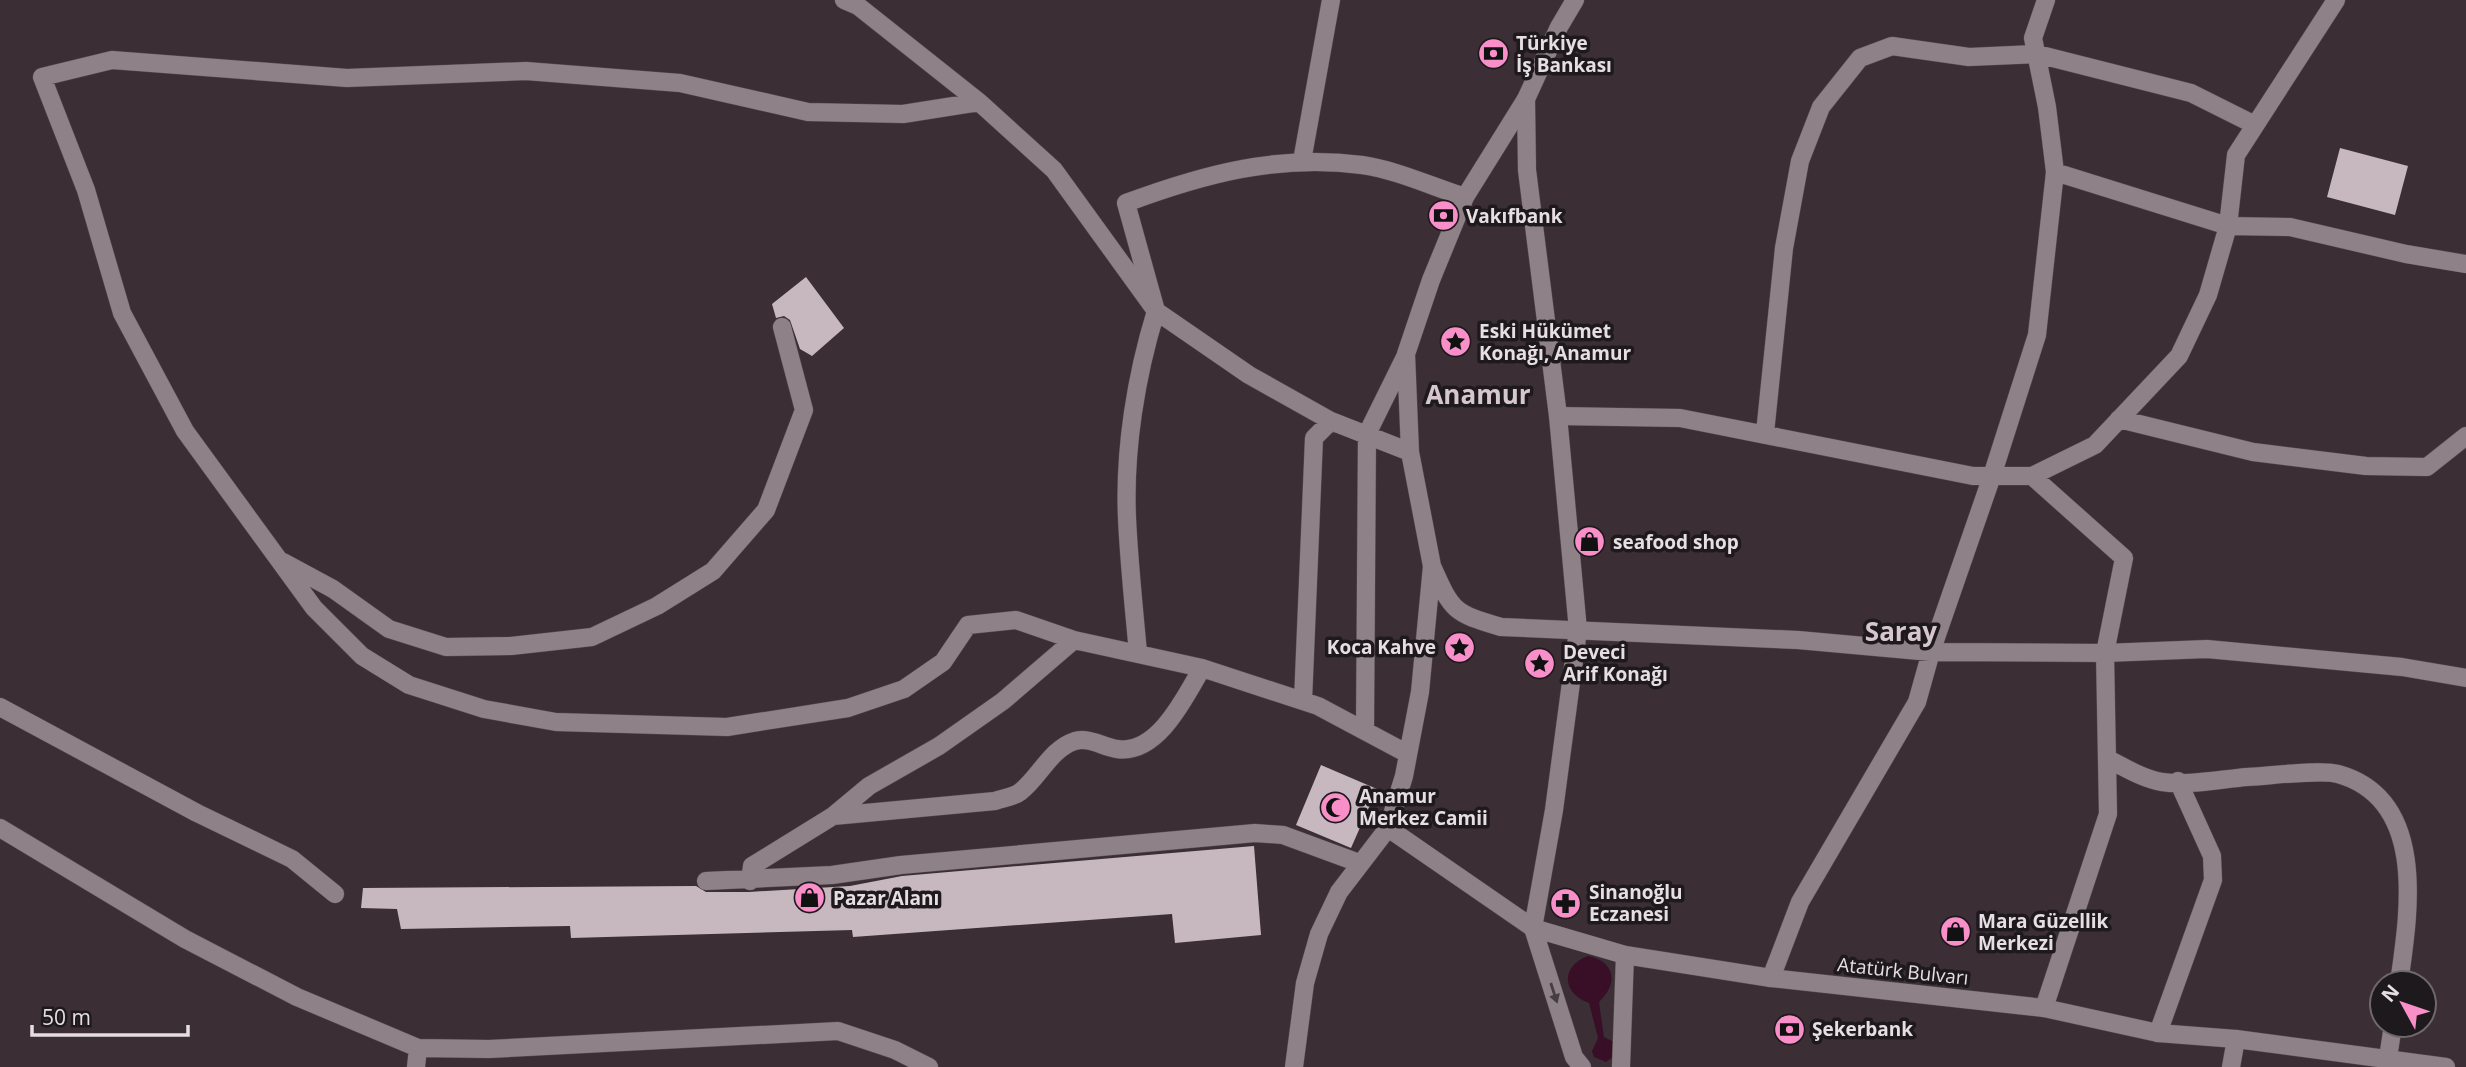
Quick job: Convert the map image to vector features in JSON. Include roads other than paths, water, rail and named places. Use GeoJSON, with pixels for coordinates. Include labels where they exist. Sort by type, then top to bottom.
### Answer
{"type":"FeatureCollection","features":[{"type":"Feature","properties":{"kind":"street"},"geometry":{"type":"LineString","coordinates":[[844,0],[858,6],[979,102],[1054,170],[1156,311],[1249,375],[1332,421],[1410,452]]}},
{"type":"Feature","properties":{"kind":"street"},"geometry":{"type":"LineString","coordinates":[[1302,161],[1331,0]]}},
{"type":"Feature","properties":{"kind":"street"},"geometry":{"type":"LineString","coordinates":[[1365,731],[1367,434],[1406,354],[1431,280],[1465,197],[1526,99],[1559,27],[1575,0]]}},
{"type":"Feature","properties":{"kind":"street"},"geometry":{"type":"LineString","coordinates":[[1771,978],[1800,902],[1917,702],[1931,652],[1993,476],[2037,335],[2055,172],[2047,107],[2033,38],[2046,0]]}},
{"type":"Feature","properties":{"kind":"street"},"geometry":{"type":"LineString","coordinates":[[1558,416],[1680,418],[1973,476],[2032,476],[2095,445],[2179,356],[2208,295],[2228,226],[2236,155],[2336,0]]}},
{"type":"Feature","properties":{"kind":"street"},"geometry":{"type":"LineString","coordinates":[[1765,433],[1784,248],[1800,161],[1821,107],[1860,58],[1892,46],[1969,57],[2036,54],[2191,93],[2255,125]]}},
{"type":"Feature","properties":{"kind":"street"},"geometry":{"type":"LineString","coordinates":[[979,102],[903,114],[808,112],[680,83],[526,71],[347,78],[112,61],[42,77],[86,190],[122,313],[185,430],[314,608],[362,656],[409,685],[484,709],[556,722],[727,727],[848,708],[904,690],[943,662],[968,625],[1016,620],[1074,640],[1202,668],[1318,706],[1408,754]]}},
{"type":"Feature","properties":{"kind":"street"},"geometry":{"type":"LineString","coordinates":[[1526,99],[1527,170],[1558,416],[1578,630],[1554,810],[1533,928],[1574,1056],[1582,1067]]}},
{"type":"Feature","properties":{"kind":"street"},"geometry":{"type":"LineString","coordinates":[[1138,653],[1127,516],[1131,444],[1141,360],[1156,311],[1126,203],[1219,172],[1263,163],[1302,161],[1365,165],[1465,197]]}},
{"type":"Feature","properties":{"kind":"street"},"geometry":{"type":"LineString","coordinates":[[2055,172],[2228,226],[2290,227],[2406,254],[2466,264]]}},
{"type":"Feature","properties":{"kind":"street"},"geometry":{"type":"LineString","coordinates":[[280,560],[333,589],[389,629],[446,647],[511,646],[592,637],[657,606],[713,571],[766,510],[804,410],[782,327]]}},
{"type":"Feature","properties":{"kind":"street"},"geometry":{"type":"LineString","coordinates":[[1406,354],[1410,452],[1432,566],[1448,603],[1469,618],[1501,627],[1798,640],[1931,652],[2105,653],[2207,649],[2402,667],[2466,678]]}},
{"type":"Feature","properties":{"kind":"street"},"geometry":{"type":"LineString","coordinates":[[2119,419],[2253,452],[2366,466],[2427,467],[2466,436]]}},
{"type":"Feature","properties":{"kind":"street"},"geometry":{"type":"LineString","coordinates":[[1303,701],[1314,438],[1332,421]]}},
{"type":"Feature","properties":{"kind":"street"},"geometry":{"type":"LineString","coordinates":[[2032,476],[2124,558],[2105,653],[2108,814],[2044,1008]]}},
{"type":"Feature","properties":{"kind":"street"},"geometry":{"type":"LineString","coordinates":[[1294,1067],[1305,983],[1319,934],[1339,892],[1388,828],[1404,776],[1420,692],[1432,566]]}},
{"type":"Feature","properties":{"kind":"street"},"geometry":{"type":"LineString","coordinates":[[750,881],[752,866],[833,816],[869,786],[939,746],[1003,701],[1074,640]]}},
{"type":"Feature","properties":{"kind":"street"},"geometry":{"type":"LineString","coordinates":[[833,816],[995,801],[1019,793],[1042,765],[1074,741],[1092,741],[1118,750],[1141,746],[1173,719],[1202,668]]}},
{"type":"Feature","properties":{"kind":"street"},"geometry":{"type":"LineString","coordinates":[[0,707],[197,813],[292,859],[335,894]]}},
{"type":"Feature","properties":{"kind":"street"},"geometry":{"type":"LineString","coordinates":[[2108,759],[2162,782],[2336,773],[2369,787],[2385,802],[2398,825],[2405,864],[2410,905],[2401,969]]}},
{"type":"Feature","properties":{"kind":"street"},"geometry":{"type":"LineString","coordinates":[[2158,1033],[2213,880],[2213,856],[2178,781]]}},
{"type":"Feature","properties":{"kind":"street"},"geometry":{"type":"LineString","coordinates":[[0,828],[185,939],[297,997],[418,1048],[489,1049],[838,1031],[895,1050],[929,1067]]}},
{"type":"Feature","properties":{"kind":"street","name":"Atatürk Bulvarı"},"geometry":{"type":"LineString","coordinates":[[1388,828],[1533,928],[1625,955],[1771,978],[2044,1008],[2158,1033],[2236,1039],[2446,1067]]}},
{"type":"Feature","properties":{"kind":"street"},"geometry":{"type":"LineString","coordinates":[[706,881],[750,881],[1255,833],[1283,835],[1359,863]]}},
{"type":"Feature","properties":{"kind":"street"},"geometry":{"type":"LineString","coordinates":[[1621,1067],[1625,955]]}},
{"type":"Feature","properties":{"kind":"street"},"geometry":{"type":"LineString","coordinates":[[2231,1067],[2236,1039]]}},
{"type":"Feature","properties":{"kind":"street"},"geometry":{"type":"LineString","coordinates":[[2388,1058],[2391,1039]]}},
{"type":"Feature","properties":{"kind":"street"},"geometry":{"type":"LineString","coordinates":[[416,1067],[418,1048]]}},
{"type":"Feature","properties":{"kind":"place","name":"Türkiye İş Bankası"},"geometry":{"type":"Point","coordinates":[1493,54]}},
{"type":"Feature","properties":{"kind":"place","name":"Vakıfbank"},"geometry":{"type":"Point","coordinates":[1443,216]}},
{"type":"Feature","properties":{"kind":"place","name":"Eski Hükümet Konağı, Anamur"},"geometry":{"type":"Point","coordinates":[1456,342]}},
{"type":"Feature","properties":{"kind":"place","name":"seafood shop"},"geometry":{"type":"Point","coordinates":[1590,542]}},
{"type":"Feature","properties":{"kind":"place","name":"Koca Kahve"},"geometry":{"type":"Point","coordinates":[1459,647]}},
{"type":"Feature","properties":{"kind":"place","name":"Deveci Arif Konağı"},"geometry":{"type":"Point","coordinates":[1540,663]}},
{"type":"Feature","properties":{"kind":"place","name":"Anamur Merkez Camii"},"geometry":{"type":"Point","coordinates":[1336,807]}},
{"type":"Feature","properties":{"kind":"place","name":"Pazar Alanı"},"geometry":{"type":"Point","coordinates":[810,898]}},
{"type":"Feature","properties":{"kind":"place","name":"Sinanoğlu Eczanesi"},"geometry":{"type":"Point","coordinates":[1566,903]}},
{"type":"Feature","properties":{"kind":"place","name":"Mara Güzellik Merkezi"},"geometry":{"type":"Point","coordinates":[1955,932]}},
{"type":"Feature","properties":{"kind":"place","name":"Şekerbank"},"geometry":{"type":"Point","coordinates":[1789,1029]}},
{"type":"Feature","properties":{"kind":"district","name":"Anamur"},"geometry":{"type":"Point","coordinates":[1478,394]}},
{"type":"Feature","properties":{"kind":"district","name":"Saray"},"geometry":{"type":"Point","coordinates":[1901,631]}}]}
